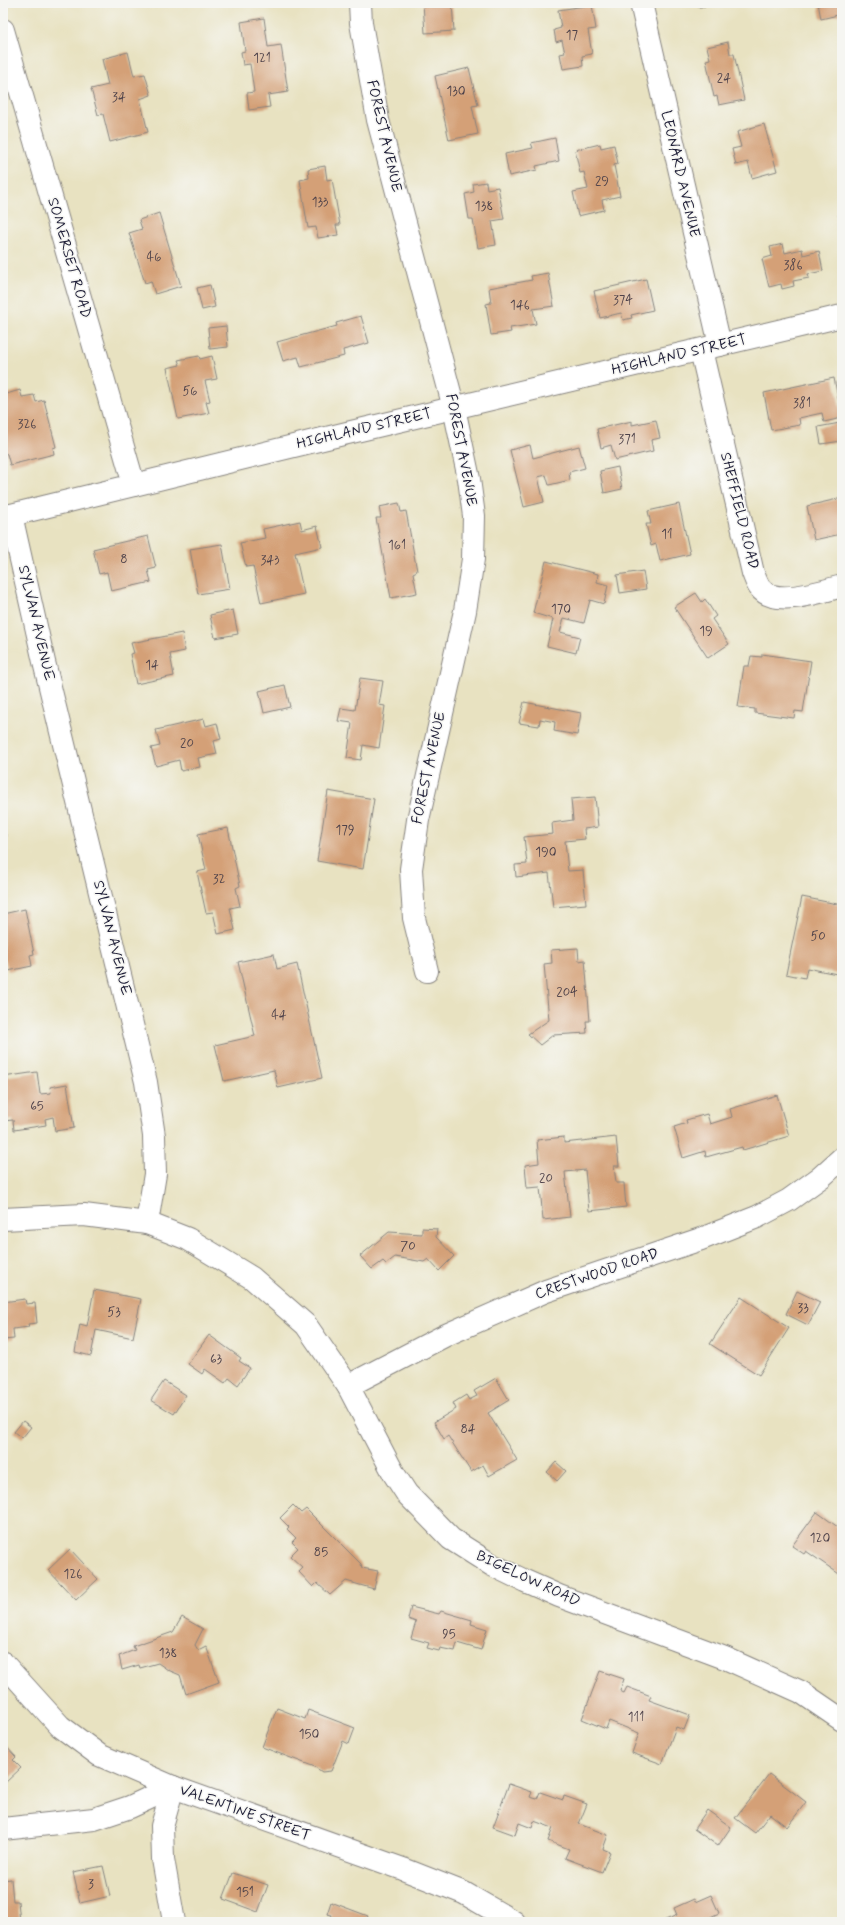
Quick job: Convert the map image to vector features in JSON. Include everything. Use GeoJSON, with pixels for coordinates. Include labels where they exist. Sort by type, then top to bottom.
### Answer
{"type":"FeatureCollection","features":[{"type":"Feature","properties":{"kind":"street","name":"FOREST AVENUE"},"geometry":{"type":"LineString","coordinates":[[360,3],[361,23],[378,120],[454,408],[469,479],[474,516],[473,558],[465,611],[418,820],[411,869],[414,918],[427,972]]}},
{"type":"Feature","properties":{"kind":"street","name":"LEONARD AVENUE"},"geometry":{"type":"LineString","coordinates":[[641,3],[710,347]]}},
{"type":"Feature","properties":{"kind":"street","name":"SOMERSET ROAD"},"geometry":{"type":"LineString","coordinates":[[3,30],[134,485]]}},
{"type":"Feature","properties":{"kind":"street","name":"HIGHLAND STREET"},"geometry":{"type":"LineString","coordinates":[[7,516],[842,316]]}},
{"type":"Feature","properties":{"kind":"street","name":"SHEFFIELD ROAD"},"geometry":{"type":"LineString","coordinates":[[710,347],[753,573],[761,589],[773,596],[788,597],[806,595],[842,586]]}},
{"type":"Feature","properties":{"kind":"street","name":"SYLVAN AVENUE"},"geometry":{"type":"LineString","coordinates":[[7,516],[146,1082],[154,1136],[155,1174],[147,1223]]}},
{"type":"Feature","properties":{"kind":"street","name":"CRESTWOOD ROAD"},"geometry":{"type":"LineString","coordinates":[[348,1386],[446,1335],[546,1291],[701,1238],[757,1217],[789,1200],[821,1177],[842,1158]]}},
{"type":"Feature","properties":{"kind":"street"},"geometry":{"type":"LineString","coordinates":[[3,1219],[84,1215],[147,1223]]}},
{"type":"Feature","properties":{"kind":"street","name":"BIGELOW ROAD"},"geometry":{"type":"LineString","coordinates":[[147,1223],[188,1239],[252,1278],[306,1325],[348,1386],[394,1474],[407,1494],[451,1539],[492,1565],[559,1596],[725,1658],[801,1692],[842,1720]]}},
{"type":"Feature","properties":{"kind":"street","name":"VALENTINE STREET"},"geometry":{"type":"LineString","coordinates":[[3,1663],[60,1726],[100,1755],[173,1787],[403,1869],[464,1893],[514,1922]]}},
{"type":"Feature","properties":{"kind":"street"},"geometry":{"type":"LineString","coordinates":[[3,1829],[94,1819],[130,1807],[173,1787]]}},
{"type":"Feature","properties":{"kind":"street"},"geometry":{"type":"LineString","coordinates":[[173,1787],[162,1826],[163,1859],[174,1922]]}},
{"type":"Feature","properties":{"kind":"building"},"geometry":{"type":"Polygon","coordinates":[[[423,3],[452,3],[454,31],[425,33],[423,3]]]}},
{"type":"Feature","properties":{"kind":"building"},"geometry":{"type":"Polygon","coordinates":[[[699,3],[721,3],[721,5],[699,7],[699,3]]]}},
{"type":"Feature","properties":{"kind":"building"},"geometry":{"type":"Polygon","coordinates":[[[818,3],[842,3],[842,14],[821,19],[818,3]]]}},
{"type":"Feature","properties":{"kind":"building"},"geometry":{"type":"Polygon","coordinates":[[[592,5],[596,29],[588,30],[592,54],[582,56],[583,66],[563,69],[560,54],[565,53],[562,40],[556,42],[554,30],[561,28],[558,10],[592,5]]]}},
{"type":"Feature","properties":{"kind":"building"},"geometry":{"type":"Polygon","coordinates":[[[264,18],[268,47],[281,45],[288,92],[268,95],[270,107],[249,110],[247,93],[254,92],[250,64],[243,65],[241,52],[245,51],[241,22],[264,18]]]}},
{"type":"Feature","properties":{"kind":"building"},"geometry":{"type":"Polygon","coordinates":[[[728,42],[730,54],[734,54],[744,100],[719,105],[717,96],[714,97],[706,60],[710,59],[707,47],[728,42]]]}},
{"type":"Feature","properties":{"kind":"building"},"geometry":{"type":"Polygon","coordinates":[[[128,52],[134,76],[145,74],[151,95],[140,99],[148,132],[110,142],[103,114],[98,115],[91,89],[108,85],[102,59],[128,52]]]}},
{"type":"Feature","properties":{"kind":"building"},"geometry":{"type":"Polygon","coordinates":[[[469,68],[478,105],[472,106],[478,134],[449,140],[435,76],[469,68]]]}},
{"type":"Feature","properties":{"kind":"building"},"geometry":{"type":"Polygon","coordinates":[[[764,124],[777,171],[752,178],[748,162],[736,165],[732,149],[741,147],[737,132],[764,124]]]}},
{"type":"Feature","properties":{"kind":"building"},"geometry":{"type":"Polygon","coordinates":[[[555,138],[559,161],[536,166],[537,170],[509,176],[505,154],[533,148],[531,143],[555,138]]]}},
{"type":"Feature","properties":{"kind":"building"},"geometry":{"type":"Polygon","coordinates":[[[600,144],[601,148],[614,145],[618,164],[614,165],[620,196],[602,200],[604,210],[578,216],[573,192],[588,189],[584,172],[580,173],[575,150],[600,144]]]}},
{"type":"Feature","properties":{"kind":"building"},"geometry":{"type":"Polygon","coordinates":[[[325,166],[327,180],[332,179],[340,225],[336,225],[338,235],[318,238],[316,227],[308,228],[300,180],[309,178],[308,169],[325,166]]]}},
{"type":"Feature","properties":{"kind":"building"},"geometry":{"type":"Polygon","coordinates":[[[486,182],[487,189],[498,187],[504,219],[492,221],[496,245],[478,248],[473,219],[469,219],[465,194],[474,192],[473,184],[486,182]]]}},
{"type":"Feature","properties":{"kind":"building"},"geometry":{"type":"Polygon","coordinates":[[[159,213],[181,286],[155,294],[151,281],[145,283],[129,233],[142,229],[139,220],[159,213]]]}},
{"type":"Feature","properties":{"kind":"building"},"geometry":{"type":"Polygon","coordinates":[[[842,214],[842,227],[838,215],[842,214]]]}},
{"type":"Feature","properties":{"kind":"building"},"geometry":{"type":"Polygon","coordinates":[[[783,244],[785,253],[802,249],[803,255],[819,251],[823,271],[808,274],[809,278],[793,281],[794,286],[782,289],[781,284],[769,287],[762,259],[772,256],[770,247],[783,244]]]}},
{"type":"Feature","properties":{"kind":"building"},"geometry":{"type":"Polygon","coordinates":[[[548,273],[554,306],[533,309],[536,324],[510,328],[511,332],[491,335],[486,304],[491,303],[489,288],[532,280],[531,276],[548,273]]]}},
{"type":"Feature","properties":{"kind":"building"},"geometry":{"type":"Polygon","coordinates":[[[646,279],[653,310],[631,315],[632,318],[623,320],[621,313],[600,318],[594,291],[646,279]]]}},
{"type":"Feature","properties":{"kind":"building"},"geometry":{"type":"Polygon","coordinates":[[[210,285],[215,307],[202,310],[197,288],[210,285]]]}},
{"type":"Feature","properties":{"kind":"building"},"geometry":{"type":"Polygon","coordinates":[[[361,316],[369,343],[343,350],[344,356],[301,367],[298,357],[283,361],[277,342],[337,326],[336,323],[361,316]]]}},
{"type":"Feature","properties":{"kind":"building"},"geometry":{"type":"Polygon","coordinates":[[[226,326],[228,347],[210,349],[208,328],[226,326]]]}},
{"type":"Feature","properties":{"kind":"building"},"geometry":{"type":"Polygon","coordinates":[[[199,356],[200,359],[212,356],[217,379],[205,381],[210,401],[206,402],[209,413],[178,419],[167,368],[180,365],[178,360],[199,356]]]}},
{"type":"Feature","properties":{"kind":"building"},"geometry":{"type":"Polygon","coordinates":[[[834,378],[842,418],[824,422],[822,413],[799,418],[800,425],[771,430],[764,393],[834,378]]]}},
{"type":"Feature","properties":{"kind":"building"},"geometry":{"type":"Polygon","coordinates":[[[20,390],[22,397],[34,395],[36,402],[44,400],[56,447],[53,448],[54,454],[10,465],[7,454],[3,452],[3,395],[20,390]]]}},
{"type":"Feature","properties":{"kind":"building"},"geometry":{"type":"Polygon","coordinates":[[[656,420],[660,438],[651,440],[653,451],[615,460],[611,445],[601,448],[597,429],[632,421],[632,425],[656,420]]]}},
{"type":"Feature","properties":{"kind":"building"},"geometry":{"type":"Polygon","coordinates":[[[840,423],[842,441],[821,444],[818,427],[840,423]]]}},
{"type":"Feature","properties":{"kind":"building"},"geometry":{"type":"Polygon","coordinates":[[[530,445],[533,458],[579,446],[585,468],[569,472],[570,480],[549,485],[546,475],[538,477],[544,502],[524,507],[510,450],[530,445]]]}},
{"type":"Feature","properties":{"kind":"building"},"geometry":{"type":"Polygon","coordinates":[[[618,467],[622,489],[604,493],[600,471],[618,467]]]}},
{"type":"Feature","properties":{"kind":"building"},"geometry":{"type":"Polygon","coordinates":[[[842,498],[841,534],[814,540],[807,506],[842,498]]]}},
{"type":"Feature","properties":{"kind":"building"},"geometry":{"type":"Polygon","coordinates":[[[399,503],[401,512],[406,511],[417,571],[413,573],[417,593],[391,598],[376,518],[381,518],[379,507],[399,503]]]}},
{"type":"Feature","properties":{"kind":"building"},"geometry":{"type":"Polygon","coordinates":[[[679,504],[690,554],[660,561],[656,544],[651,546],[646,524],[651,524],[648,511],[679,504]]]}},
{"type":"Feature","properties":{"kind":"building"},"geometry":{"type":"Polygon","coordinates":[[[300,521],[302,530],[317,526],[322,547],[295,553],[304,594],[261,603],[253,566],[246,567],[240,543],[265,538],[263,529],[300,521]]]}},
{"type":"Feature","properties":{"kind":"building"},"geometry":{"type":"Polygon","coordinates":[[[148,536],[156,568],[148,570],[151,582],[111,591],[107,572],[99,574],[93,549],[148,536]]]}},
{"type":"Feature","properties":{"kind":"building"},"geometry":{"type":"Polygon","coordinates":[[[222,544],[230,589],[198,594],[190,549],[222,544]]]}},
{"type":"Feature","properties":{"kind":"building"},"geometry":{"type":"Polygon","coordinates":[[[546,561],[598,574],[597,582],[608,585],[604,604],[590,600],[584,623],[564,618],[560,632],[580,637],[576,653],[547,646],[553,619],[533,613],[546,561]]]}},
{"type":"Feature","properties":{"kind":"building"},"geometry":{"type":"Polygon","coordinates":[[[643,571],[646,589],[620,593],[617,575],[643,571]]]}},
{"type":"Feature","properties":{"kind":"building"},"geometry":{"type":"Polygon","coordinates":[[[696,593],[702,602],[705,599],[716,616],[712,619],[729,644],[708,658],[674,607],[696,593]]]}},
{"type":"Feature","properties":{"kind":"building"},"geometry":{"type":"Polygon","coordinates":[[[233,610],[238,634],[215,638],[210,615],[233,610]]]}},
{"type":"Feature","properties":{"kind":"building"},"geometry":{"type":"Polygon","coordinates":[[[182,633],[185,651],[170,654],[174,676],[136,684],[130,654],[134,653],[131,643],[182,633]]]}},
{"type":"Feature","properties":{"kind":"building"},"geometry":{"type":"Polygon","coordinates":[[[762,654],[811,661],[803,712],[795,711],[794,718],[755,713],[755,709],[738,707],[744,666],[749,666],[751,656],[762,657],[762,654]]]}},
{"type":"Feature","properties":{"kind":"building"},"geometry":{"type":"Polygon","coordinates":[[[360,678],[383,681],[379,705],[385,706],[379,748],[363,745],[361,760],[347,758],[352,723],[338,721],[341,708],[355,710],[360,678]]]}},
{"type":"Feature","properties":{"kind":"building"},"geometry":{"type":"Polygon","coordinates":[[[285,685],[290,707],[264,713],[259,691],[285,685]]]}},
{"type":"Feature","properties":{"kind":"building"},"geometry":{"type":"Polygon","coordinates":[[[524,702],[581,713],[577,735],[554,731],[555,722],[540,719],[539,726],[519,723],[524,702]]]}},
{"type":"Feature","properties":{"kind":"building"},"geometry":{"type":"Polygon","coordinates":[[[204,719],[206,726],[217,723],[221,739],[214,741],[217,754],[198,758],[200,767],[181,771],[179,760],[156,766],[151,748],[160,746],[156,730],[204,719]]]}},
{"type":"Feature","properties":{"kind":"building"},"geometry":{"type":"Polygon","coordinates":[[[328,791],[374,799],[363,869],[317,861],[328,791]]]}},
{"type":"Feature","properties":{"kind":"building"},"geometry":{"type":"Polygon","coordinates":[[[595,797],[598,827],[584,829],[585,839],[565,841],[568,871],[583,870],[586,904],[553,907],[549,873],[516,877],[515,865],[527,864],[524,837],[553,834],[552,823],[573,820],[571,799],[595,797]]]}},
{"type":"Feature","properties":{"kind":"building"},"geometry":{"type":"Polygon","coordinates":[[[3,823],[6,836],[3,837],[3,823]]]}},
{"type":"Feature","properties":{"kind":"building"},"geometry":{"type":"Polygon","coordinates":[[[228,828],[240,886],[236,888],[240,906],[230,908],[235,930],[218,934],[213,912],[206,913],[197,872],[206,870],[198,834],[228,828]]]}},
{"type":"Feature","properties":{"kind":"building"},"geometry":{"type":"Polygon","coordinates":[[[802,897],[842,905],[842,975],[807,968],[805,978],[786,974],[802,897]]]}},
{"type":"Feature","properties":{"kind":"building"},"geometry":{"type":"Polygon","coordinates":[[[25,909],[34,954],[30,955],[32,966],[8,971],[5,960],[3,961],[3,914],[25,909]]]}},
{"type":"Feature","properties":{"kind":"building"},"geometry":{"type":"Polygon","coordinates":[[[578,948],[579,961],[585,960],[590,1021],[586,1021],[587,1033],[553,1035],[540,1045],[528,1034],[549,1020],[544,964],[552,963],[551,950],[578,948]]]}},
{"type":"Feature","properties":{"kind":"building"},"geometry":{"type":"Polygon","coordinates":[[[274,954],[277,969],[297,964],[322,1078],[278,1088],[274,1070],[224,1081],[215,1045],[255,1036],[238,962],[274,954]]]}},
{"type":"Feature","properties":{"kind":"building"},"geometry":{"type":"Polygon","coordinates":[[[37,1072],[40,1094],[51,1093],[50,1087],[67,1084],[74,1128],[55,1131],[53,1117],[45,1119],[46,1125],[14,1130],[13,1120],[3,1121],[3,1077],[37,1072]]]}},
{"type":"Feature","properties":{"kind":"building"},"geometry":{"type":"Polygon","coordinates":[[[777,1095],[789,1136],[743,1150],[742,1147],[706,1157],[705,1151],[683,1158],[674,1127],[687,1123],[686,1120],[707,1114],[710,1124],[732,1117],[730,1109],[777,1095]]]}},
{"type":"Feature","properties":{"kind":"building"},"geometry":{"type":"Polygon","coordinates":[[[564,1137],[564,1143],[616,1137],[619,1166],[614,1166],[616,1183],[624,1183],[626,1207],[589,1211],[585,1170],[565,1172],[570,1217],[543,1220],[540,1187],[527,1188],[525,1165],[539,1163],[537,1140],[564,1137]]]}},
{"type":"Feature","properties":{"kind":"building"},"geometry":{"type":"Polygon","coordinates":[[[422,1228],[437,1229],[436,1237],[454,1256],[439,1271],[428,1259],[424,1262],[395,1257],[386,1264],[383,1261],[372,1269],[360,1256],[389,1232],[422,1234],[422,1228]]]}},
{"type":"Feature","properties":{"kind":"building"},"geometry":{"type":"Polygon","coordinates":[[[94,1290],[141,1299],[133,1338],[96,1330],[91,1356],[75,1352],[80,1324],[87,1326],[94,1290]]]}},
{"type":"Feature","properties":{"kind":"building"},"geometry":{"type":"Polygon","coordinates":[[[797,1291],[820,1302],[808,1325],[786,1314],[797,1291]]]}},
{"type":"Feature","properties":{"kind":"building"},"geometry":{"type":"Polygon","coordinates":[[[741,1297],[789,1328],[759,1375],[710,1344],[741,1297]]]}},
{"type":"Feature","properties":{"kind":"building"},"geometry":{"type":"Polygon","coordinates":[[[25,1299],[26,1304],[35,1303],[37,1323],[28,1324],[29,1327],[13,1329],[14,1339],[3,1340],[3,1302],[25,1299]]]}},
{"type":"Feature","properties":{"kind":"building"},"geometry":{"type":"Polygon","coordinates":[[[209,1335],[241,1358],[239,1361],[250,1368],[238,1385],[229,1378],[225,1383],[205,1369],[202,1374],[188,1364],[209,1335]]]}},
{"type":"Feature","properties":{"kind":"building"},"geometry":{"type":"Polygon","coordinates":[[[496,1378],[509,1400],[488,1413],[517,1460],[489,1476],[483,1465],[471,1472],[448,1436],[444,1439],[434,1422],[456,1409],[453,1403],[466,1395],[469,1400],[477,1396],[474,1391],[496,1378]]]}},
{"type":"Feature","properties":{"kind":"building"},"geometry":{"type":"Polygon","coordinates":[[[164,1381],[186,1395],[174,1414],[151,1400],[164,1381]]]}},
{"type":"Feature","properties":{"kind":"building"},"geometry":{"type":"Polygon","coordinates":[[[23,1421],[31,1427],[22,1438],[14,1432],[23,1421]]]}},
{"type":"Feature","properties":{"kind":"building"},"geometry":{"type":"Polygon","coordinates":[[[556,1462],[566,1471],[557,1481],[547,1472],[556,1462]]]}},
{"type":"Feature","properties":{"kind":"building"},"geometry":{"type":"Polygon","coordinates":[[[293,1505],[301,1513],[306,1509],[361,1564],[362,1568],[378,1571],[374,1589],[346,1581],[330,1595],[317,1583],[313,1587],[299,1572],[303,1568],[290,1556],[298,1548],[292,1542],[296,1538],[287,1529],[289,1527],[280,1518],[293,1505]]]}},
{"type":"Feature","properties":{"kind":"building"},"geometry":{"type":"Polygon","coordinates":[[[817,1512],[842,1530],[842,1576],[806,1551],[804,1554],[792,1546],[817,1512]]]}},
{"type":"Feature","properties":{"kind":"building"},"geometry":{"type":"Polygon","coordinates":[[[70,1549],[98,1579],[76,1600],[48,1570],[70,1549]]]}},
{"type":"Feature","properties":{"kind":"building"},"geometry":{"type":"Polygon","coordinates":[[[411,1607],[439,1614],[441,1611],[472,1620],[471,1624],[487,1629],[481,1650],[457,1643],[455,1651],[440,1648],[439,1651],[427,1648],[429,1643],[411,1638],[416,1622],[408,1619],[411,1607]]]}},
{"type":"Feature","properties":{"kind":"building"},"geometry":{"type":"Polygon","coordinates":[[[182,1617],[203,1629],[195,1645],[198,1650],[206,1646],[219,1682],[186,1694],[180,1675],[168,1670],[158,1663],[140,1668],[139,1665],[122,1670],[119,1656],[135,1650],[133,1646],[173,1632],[182,1617]]]}},
{"type":"Feature","properties":{"kind":"building"},"geometry":{"type":"Polygon","coordinates":[[[600,1671],[624,1679],[620,1691],[624,1693],[627,1687],[651,1696],[649,1700],[690,1715],[684,1730],[676,1727],[662,1764],[632,1753],[639,1733],[609,1721],[606,1729],[582,1719],[600,1671]]]}},
{"type":"Feature","properties":{"kind":"building"},"geometry":{"type":"Polygon","coordinates":[[[277,1708],[305,1719],[308,1710],[355,1728],[349,1744],[343,1741],[331,1771],[322,1772],[315,1767],[262,1747],[277,1708]]]}},
{"type":"Feature","properties":{"kind":"building"},"geometry":{"type":"Polygon","coordinates":[[[3,1743],[16,1757],[13,1760],[21,1768],[5,1783],[3,1781],[3,1743]]]}},
{"type":"Feature","properties":{"kind":"building"},"geometry":{"type":"Polygon","coordinates":[[[769,1774],[806,1802],[787,1827],[770,1814],[755,1833],[735,1818],[769,1774]]]}},
{"type":"Feature","properties":{"kind":"building"},"geometry":{"type":"Polygon","coordinates":[[[509,1784],[532,1792],[530,1797],[537,1799],[540,1792],[563,1800],[564,1796],[587,1804],[579,1824],[608,1835],[603,1849],[610,1852],[602,1872],[565,1858],[569,1849],[548,1841],[553,1828],[534,1821],[532,1828],[519,1823],[515,1835],[493,1827],[509,1784]]]}},
{"type":"Feature","properties":{"kind":"building"},"geometry":{"type":"Polygon","coordinates":[[[707,1810],[731,1827],[718,1846],[694,1829],[707,1810]]]}},
{"type":"Feature","properties":{"kind":"building"},"geometry":{"type":"Polygon","coordinates":[[[103,1866],[110,1896],[80,1903],[73,1872],[103,1866]]]}},
{"type":"Feature","properties":{"kind":"building"},"geometry":{"type":"Polygon","coordinates":[[[233,1873],[268,1885],[258,1912],[223,1899],[233,1873]]]}},
{"type":"Feature","properties":{"kind":"building"},"geometry":{"type":"Polygon","coordinates":[[[11,1879],[13,1901],[18,1901],[20,1922],[3,1922],[3,1880],[11,1879]]]}},
{"type":"Feature","properties":{"kind":"building"},"geometry":{"type":"Polygon","coordinates":[[[711,1895],[719,1913],[704,1920],[705,1922],[661,1922],[677,1915],[674,1908],[694,1899],[695,1902],[711,1895]]]}},
{"type":"Feature","properties":{"kind":"building"},"geometry":{"type":"Polygon","coordinates":[[[331,1902],[368,1916],[365,1922],[329,1922],[332,1915],[327,1914],[331,1902]]]}}]}
